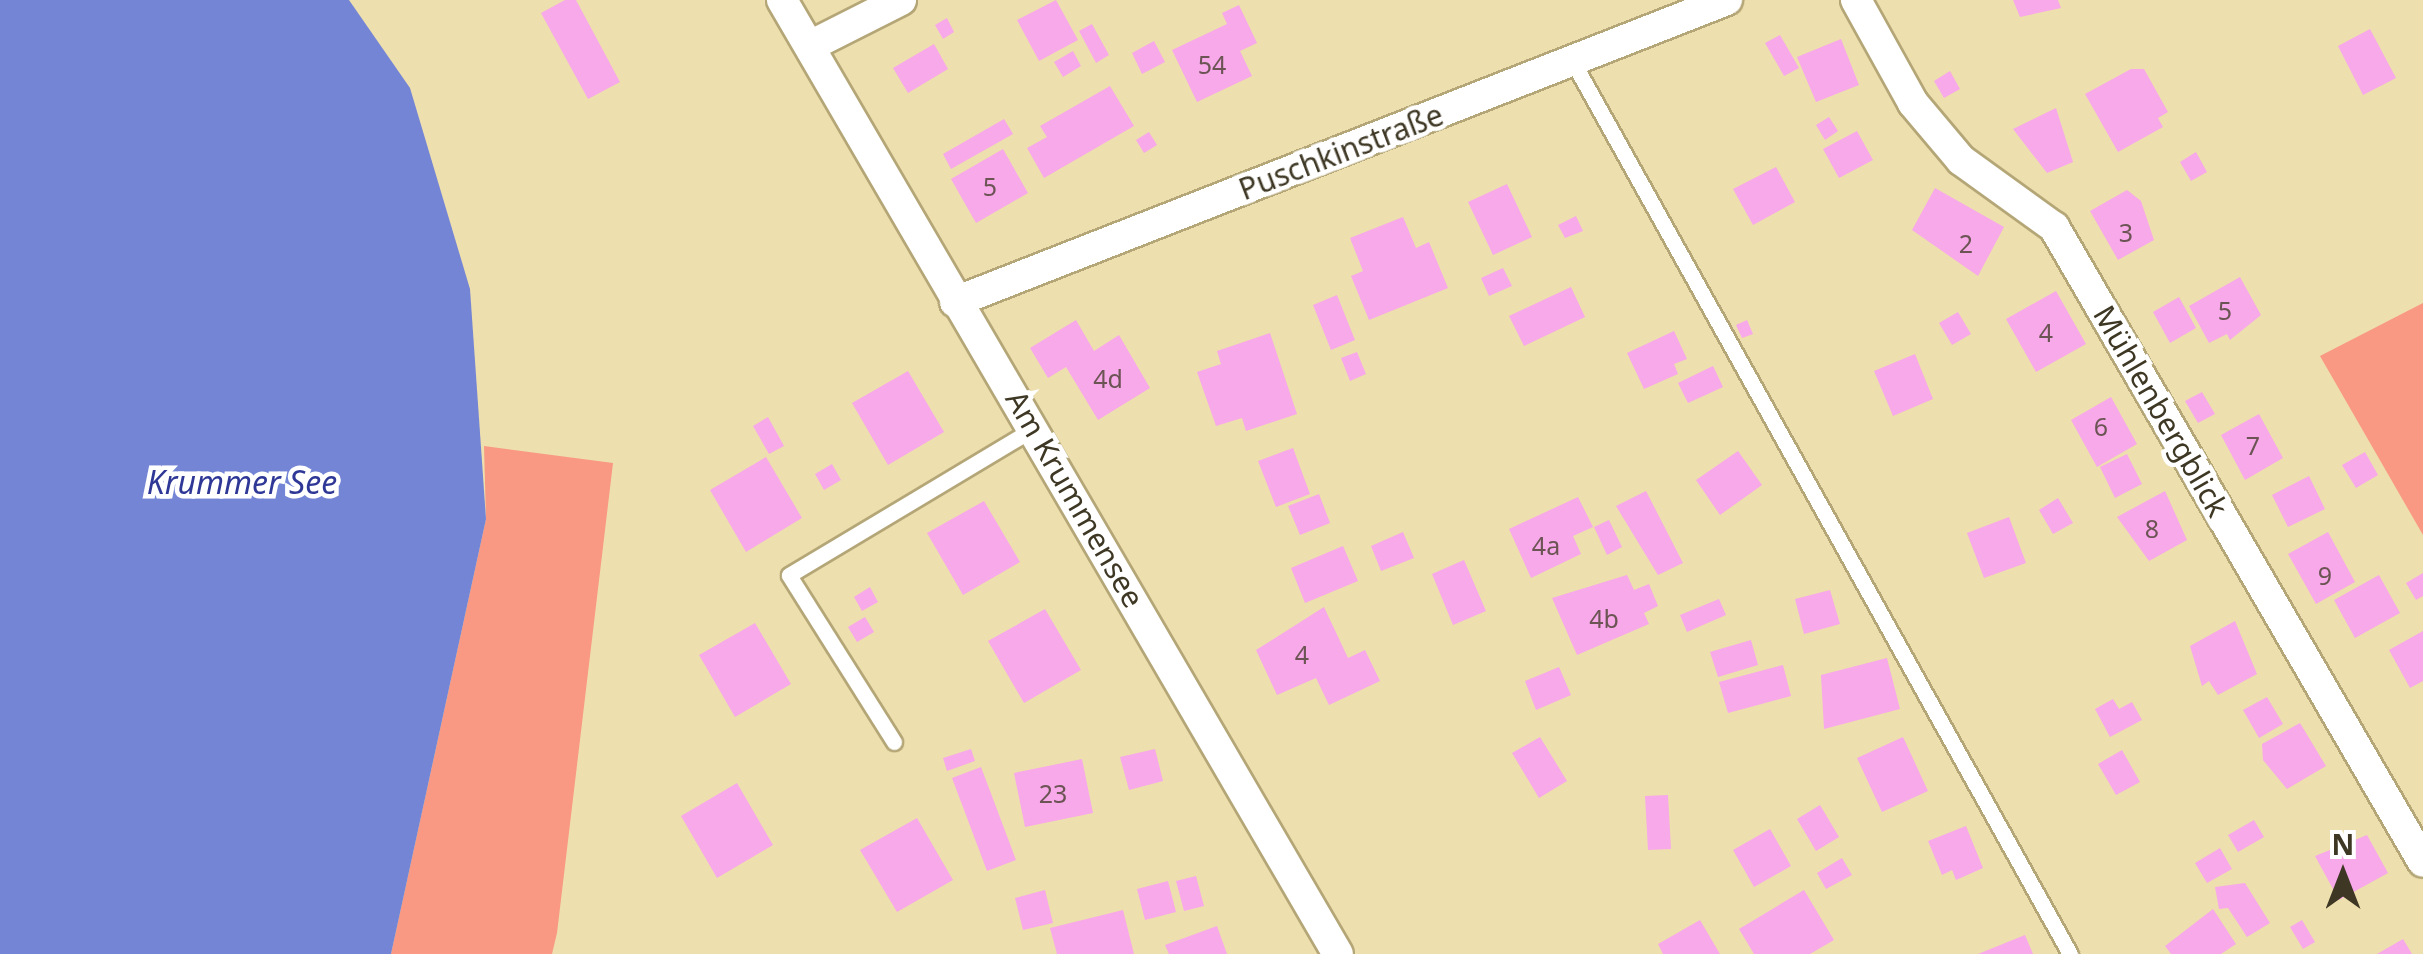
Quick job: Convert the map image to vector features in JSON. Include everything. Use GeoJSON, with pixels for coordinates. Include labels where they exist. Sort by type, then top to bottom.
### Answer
{"type":"FeatureCollection","features":[{"type":"Feature","properties":{"kind":"street","name":"Am Krummensee"},"geometry":{"type":"LineString","coordinates":[[782,0],[955,302],[1035,428],[1338,954]]}},
{"type":"Feature","properties":{"kind":"street"},"geometry":{"type":"LineString","coordinates":[[810,46],[901,0]]}},
{"type":"Feature","properties":{"kind":"street","name":"Puschkinstraße"},"geometry":{"type":"LineString","coordinates":[[955,302],[1727,0]]}},
{"type":"Feature","properties":{"kind":"street","name":"Mühlenbergblick"},"geometry":{"type":"LineString","coordinates":[[1856,0],[1913,103],[1961,160],[2054,227],[2423,862]]}},
{"type":"Feature","properties":{"kind":"lane"},"geometry":{"type":"LineString","coordinates":[[1573,62],[2070,954]]}},
{"type":"Feature","properties":{"kind":"lane"},"geometry":{"type":"LineString","coordinates":[[894,742],[789,575],[1035,428]]}},
{"type":"Feature","properties":{"kind":"shaded area"},"geometry":{"type":"Polygon","coordinates":[[[2423,303],[2423,535],[2320,356],[2423,303]]]}},
{"type":"Feature","properties":{"kind":"shaded area"},"geometry":{"type":"Polygon","coordinates":[[[484,446],[613,463],[557,933],[552,954],[391,954],[486,519],[484,446]]]}},
{"type":"Feature","properties":{"kind":"water","name":"Krummer See"},"geometry":{"type":"Polygon","coordinates":[[[0,0],[349,0],[410,88],[470,289],[486,519],[391,954],[0,954],[0,0]]]}},
{"type":"Feature","properties":{"kind":"building"},"geometry":{"type":"Polygon","coordinates":[[[565,0],[576,0],[620,82],[588,99],[541,13],[565,0]]]}},
{"type":"Feature","properties":{"kind":"building"},"geometry":{"type":"Polygon","coordinates":[[[1056,0],[1078,40],[1039,61],[1017,20],[1056,0]]]}},
{"type":"Feature","properties":{"kind":"building"},"geometry":{"type":"Polygon","coordinates":[[[2013,0],[2058,0],[2061,8],[2020,17],[2013,0]]]}},
{"type":"Feature","properties":{"kind":"building"},"geometry":{"type":"Polygon","coordinates":[[[1239,5],[1257,43],[1240,51],[1252,76],[1197,102],[1172,50],[1227,24],[1222,13],[1239,5]]]}},
{"type":"Feature","properties":{"kind":"building"},"geometry":{"type":"Polygon","coordinates":[[[947,18],[954,32],[943,39],[935,25],[947,18]]]}},
{"type":"Feature","properties":{"kind":"building"},"geometry":{"type":"Polygon","coordinates":[[[1092,24],[1109,55],[1096,63],[1079,31],[1092,24]]]}},
{"type":"Feature","properties":{"kind":"building"},"geometry":{"type":"Polygon","coordinates":[[[2370,29],[2396,78],[2363,95],[2338,46],[2370,29]]]}},
{"type":"Feature","properties":{"kind":"building"},"geometry":{"type":"Polygon","coordinates":[[[1780,35],[1799,68],[1784,76],[1765,43],[1780,35]]]}},
{"type":"Feature","properties":{"kind":"building"},"geometry":{"type":"Polygon","coordinates":[[[1841,39],[1859,85],[1816,102],[1797,57],[1841,39]]]}},
{"type":"Feature","properties":{"kind":"building"},"geometry":{"type":"Polygon","coordinates":[[[1154,41],[1165,62],[1142,74],[1132,53],[1154,41]]]}},
{"type":"Feature","properties":{"kind":"building"},"geometry":{"type":"Polygon","coordinates":[[[934,44],[948,69],[908,93],[893,68],[934,44]]]}},
{"type":"Feature","properties":{"kind":"building"},"geometry":{"type":"Polygon","coordinates":[[[1073,51],[1081,66],[1063,77],[1054,62],[1073,51]]]}},
{"type":"Feature","properties":{"kind":"building"},"geometry":{"type":"Polygon","coordinates":[[[2131,69],[2144,69],[2168,112],[2158,118],[2163,127],[2118,152],[2085,94],[2131,69]]]}},
{"type":"Feature","properties":{"kind":"building"},"geometry":{"type":"Polygon","coordinates":[[[1950,71],[1960,89],[1944,98],[1934,81],[1950,71]]]}},
{"type":"Feature","properties":{"kind":"building"},"geometry":{"type":"Polygon","coordinates":[[[1110,86],[1134,126],[1044,178],[1027,148],[1047,137],[1040,126],[1110,86]]]}},
{"type":"Feature","properties":{"kind":"building"},"geometry":{"type":"Polygon","coordinates":[[[2056,108],[2073,162],[2047,173],[2013,129],[2056,108]]]}},
{"type":"Feature","properties":{"kind":"building"},"geometry":{"type":"Polygon","coordinates":[[[1829,117],[1838,131],[1825,140],[1816,125],[1829,117]]]}},
{"type":"Feature","properties":{"kind":"building"},"geometry":{"type":"Polygon","coordinates":[[[1004,119],[1013,134],[951,169],[943,154],[1004,119]]]}},
{"type":"Feature","properties":{"kind":"building"},"geometry":{"type":"Polygon","coordinates":[[[1857,131],[1873,160],[1839,178],[1823,149],[1857,131]]]}},
{"type":"Feature","properties":{"kind":"building"},"geometry":{"type":"Polygon","coordinates":[[[1149,132],[1157,145],[1144,153],[1136,140],[1149,132]]]}},
{"type":"Feature","properties":{"kind":"building"},"geometry":{"type":"Polygon","coordinates":[[[1003,149],[1028,193],[976,223],[951,179],[1003,149]]]}},
{"type":"Feature","properties":{"kind":"building"},"geometry":{"type":"Polygon","coordinates":[[[2196,152],[2207,172],[2191,181],[2180,162],[2196,152]]]}},
{"type":"Feature","properties":{"kind":"building"},"geometry":{"type":"Polygon","coordinates":[[[1776,167],[1795,202],[1753,225],[1733,189],[1776,167]]]}},
{"type":"Feature","properties":{"kind":"building"},"geometry":{"type":"Polygon","coordinates":[[[1507,184],[1532,237],[1493,255],[1468,202],[1507,184]]]}},
{"type":"Feature","properties":{"kind":"building"},"geometry":{"type":"Polygon","coordinates":[[[1935,188],[2004,227],[1978,276],[1912,230],[1935,188]]]}},
{"type":"Feature","properties":{"kind":"building"},"geometry":{"type":"Polygon","coordinates":[[[2127,190],[2141,201],[2154,240],[2118,260],[2090,211],[2127,190]]]}},
{"type":"Feature","properties":{"kind":"building"},"geometry":{"type":"Polygon","coordinates":[[[1576,216],[1583,231],[1565,238],[1558,225],[1576,216]]]}},
{"type":"Feature","properties":{"kind":"building"},"geometry":{"type":"Polygon","coordinates":[[[1403,217],[1416,248],[1429,242],[1448,288],[1369,320],[1351,276],[1363,271],[1350,238],[1403,217]]]}},
{"type":"Feature","properties":{"kind":"building"},"geometry":{"type":"Polygon","coordinates":[[[1503,268],[1512,286],[1489,296],[1481,278],[1503,268]]]}},
{"type":"Feature","properties":{"kind":"building"},"geometry":{"type":"Polygon","coordinates":[[[2240,277],[2261,315],[2230,340],[2227,334],[2209,343],[2189,306],[2240,277]]]}},
{"type":"Feature","properties":{"kind":"building"},"geometry":{"type":"Polygon","coordinates":[[[1571,287],[1585,317],[1524,346],[1509,316],[1571,287]]]}},
{"type":"Feature","properties":{"kind":"building"},"geometry":{"type":"Polygon","coordinates":[[[2056,291],[2086,344],[2036,372],[2006,319],[2056,291]]]}},
{"type":"Feature","properties":{"kind":"building"},"geometry":{"type":"Polygon","coordinates":[[[1337,295],[1355,340],[1331,350],[1313,305],[1337,295]]]}},
{"type":"Feature","properties":{"kind":"building"},"geometry":{"type":"Polygon","coordinates":[[[2179,297],[2196,328],[2170,343],[2153,312],[2179,297]]]}},
{"type":"Feature","properties":{"kind":"building"},"geometry":{"type":"Polygon","coordinates":[[[1958,312],[1971,334],[1952,345],[1939,323],[1958,312]]]}},
{"type":"Feature","properties":{"kind":"building"},"geometry":{"type":"Polygon","coordinates":[[[1076,320],[1094,351],[1119,335],[1150,388],[1098,420],[1066,367],[1048,378],[1030,348],[1076,320]]]}},
{"type":"Feature","properties":{"kind":"building"},"geometry":{"type":"Polygon","coordinates":[[[1747,320],[1753,334],[1742,338],[1736,325],[1747,320]]]}},
{"type":"Feature","properties":{"kind":"building"},"geometry":{"type":"Polygon","coordinates":[[[1674,331],[1687,359],[1674,364],[1678,374],[1644,389],[1627,353],[1674,331]]]}},
{"type":"Feature","properties":{"kind":"building"},"geometry":{"type":"Polygon","coordinates":[[[1270,333],[1297,414],[1246,431],[1242,418],[1216,426],[1197,372],[1221,364],[1217,351],[1270,333]]]}},
{"type":"Feature","properties":{"kind":"building"},"geometry":{"type":"Polygon","coordinates":[[[1357,352],[1366,374],[1350,381],[1341,358],[1357,352]]]}},
{"type":"Feature","properties":{"kind":"building"},"geometry":{"type":"Polygon","coordinates":[[[1915,354],[1933,399],[1893,416],[1874,371],[1915,354]]]}},
{"type":"Feature","properties":{"kind":"building"},"geometry":{"type":"Polygon","coordinates":[[[1713,366],[1723,387],[1688,403],[1678,383],[1713,366]]]}},
{"type":"Feature","properties":{"kind":"building"},"geometry":{"type":"Polygon","coordinates":[[[908,371],[944,432],[888,465],[852,403],[908,371]]]}},
{"type":"Feature","properties":{"kind":"building"},"geometry":{"type":"Polygon","coordinates":[[[2202,392],[2215,414],[2198,423],[2185,401],[2202,392]]]}},
{"type":"Feature","properties":{"kind":"building"},"geometry":{"type":"Polygon","coordinates":[[[2111,397],[2137,444],[2097,467],[2071,420],[2111,397]]]}},
{"type":"Feature","properties":{"kind":"building"},"geometry":{"type":"Polygon","coordinates":[[[2259,414],[2283,458],[2245,480],[2221,435],[2259,414]]]}},
{"type":"Feature","properties":{"kind":"building"},"geometry":{"type":"Polygon","coordinates":[[[768,417],[784,446],[769,454],[753,426],[768,417]]]}},
{"type":"Feature","properties":{"kind":"building"},"geometry":{"type":"Polygon","coordinates":[[[1293,448],[1310,494],[1276,507],[1258,461],[1293,448]]]}},
{"type":"Feature","properties":{"kind":"building"},"geometry":{"type":"Polygon","coordinates":[[[1738,451],[1762,485],[1720,515],[1696,480],[1738,451]]]}},
{"type":"Feature","properties":{"kind":"building"},"geometry":{"type":"Polygon","coordinates":[[[2365,452],[2378,475],[2356,488],[2342,465],[2365,452]]]}},
{"type":"Feature","properties":{"kind":"building"},"geometry":{"type":"Polygon","coordinates":[[[2127,454],[2142,484],[2115,498],[2100,467],[2127,454]]]}},
{"type":"Feature","properties":{"kind":"building"},"geometry":{"type":"Polygon","coordinates":[[[766,457],[802,518],[746,552],[710,490],[766,457]]]}},
{"type":"Feature","properties":{"kind":"building"},"geometry":{"type":"Polygon","coordinates":[[[832,464],[841,480],[824,490],[815,474],[832,464]]]}},
{"type":"Feature","properties":{"kind":"building"},"geometry":{"type":"Polygon","coordinates":[[[2309,476],[2325,509],[2288,527],[2272,495],[2309,476]]]}},
{"type":"Feature","properties":{"kind":"building"},"geometry":{"type":"Polygon","coordinates":[[[1646,491],[1683,563],[1658,575],[1616,506],[1646,491]]]}},
{"type":"Feature","properties":{"kind":"building"},"geometry":{"type":"Polygon","coordinates":[[[2165,491],[2187,540],[2149,561],[2117,517],[2165,491]]]}},
{"type":"Feature","properties":{"kind":"building"},"geometry":{"type":"Polygon","coordinates":[[[1319,494],[1330,523],[1300,535],[1288,506],[1319,494]]]}},
{"type":"Feature","properties":{"kind":"building"},"geometry":{"type":"Polygon","coordinates":[[[1578,497],[1593,527],[1573,536],[1581,554],[1531,578],[1509,529],[1578,497]]]}},
{"type":"Feature","properties":{"kind":"building"},"geometry":{"type":"Polygon","coordinates":[[[2058,498],[2073,523],[2053,534],[2039,510],[2058,498]]]}},
{"type":"Feature","properties":{"kind":"building"},"geometry":{"type":"Polygon","coordinates":[[[984,501],[1020,562],[963,595],[927,533],[984,501]]]}},
{"type":"Feature","properties":{"kind":"building"},"geometry":{"type":"Polygon","coordinates":[[[2009,517],[2026,563],[1984,578],[1967,533],[2009,517]]]}},
{"type":"Feature","properties":{"kind":"building"},"geometry":{"type":"Polygon","coordinates":[[[1609,520],[1622,547],[1607,555],[1594,527],[1609,520]]]}},
{"type":"Feature","properties":{"kind":"building"},"geometry":{"type":"Polygon","coordinates":[[[1403,532],[1414,558],[1381,571],[1371,546],[1403,532]]]}},
{"type":"Feature","properties":{"kind":"building"},"geometry":{"type":"Polygon","coordinates":[[[2328,532],[2355,582],[2316,604],[2288,554],[2328,532]]]}},
{"type":"Feature","properties":{"kind":"building"},"geometry":{"type":"Polygon","coordinates":[[[1343,546],[1358,581],[1305,603],[1291,568],[1343,546]]]}},
{"type":"Feature","properties":{"kind":"building"},"geometry":{"type":"Polygon","coordinates":[[[1464,560],[1486,611],[1453,625],[1432,574],[1464,560]]]}},
{"type":"Feature","properties":{"kind":"building"},"geometry":{"type":"Polygon","coordinates":[[[2423,573],[2423,596],[2416,600],[2406,583],[2423,573]]]}},
{"type":"Feature","properties":{"kind":"building"},"geometry":{"type":"Polygon","coordinates":[[[1627,575],[1634,590],[1649,584],[1658,606],[1644,613],[1649,624],[1577,655],[1552,598],[1627,575]]]}},
{"type":"Feature","properties":{"kind":"building"},"geometry":{"type":"Polygon","coordinates":[[[2379,575],[2400,613],[2355,638],[2334,600],[2379,575]]]}},
{"type":"Feature","properties":{"kind":"building"},"geometry":{"type":"Polygon","coordinates":[[[870,587],[878,602],[862,611],[854,597],[870,587]]]}},
{"type":"Feature","properties":{"kind":"building"},"geometry":{"type":"Polygon","coordinates":[[[1830,590],[1840,624],[1804,634],[1795,599],[1830,590]]]}},
{"type":"Feature","properties":{"kind":"building"},"geometry":{"type":"Polygon","coordinates":[[[1719,599],[1726,615],[1687,632],[1680,615],[1719,599]]]}},
{"type":"Feature","properties":{"kind":"building"},"geometry":{"type":"Polygon","coordinates":[[[1324,607],[1348,658],[1365,650],[1380,681],[1329,705],[1316,678],[1277,695],[1256,650],[1324,607]]]}},
{"type":"Feature","properties":{"kind":"building"},"geometry":{"type":"Polygon","coordinates":[[[1045,609],[1081,670],[1024,703],[988,641],[1045,609]]]}},
{"type":"Feature","properties":{"kind":"building"},"geometry":{"type":"Polygon","coordinates":[[[865,617],[874,632],[857,642],[848,627],[865,617]]]}},
{"type":"Feature","properties":{"kind":"building"},"geometry":{"type":"Polygon","coordinates":[[[2235,621],[2257,674],[2218,695],[2209,681],[2202,686],[2190,646],[2235,621]]]}},
{"type":"Feature","properties":{"kind":"building"},"geometry":{"type":"Polygon","coordinates":[[[755,623],[791,684],[735,717],[699,655],[755,623]]]}},
{"type":"Feature","properties":{"kind":"building"},"geometry":{"type":"Polygon","coordinates":[[[2423,631],[2423,681],[2410,688],[2389,650],[2423,631]]]}},
{"type":"Feature","properties":{"kind":"building"},"geometry":{"type":"Polygon","coordinates":[[[1751,640],[1758,665],[1718,677],[1710,652],[1751,640]]]}},
{"type":"Feature","properties":{"kind":"building"},"geometry":{"type":"Polygon","coordinates":[[[1887,658],[1900,709],[1824,729],[1821,675],[1887,658]]]}},
{"type":"Feature","properties":{"kind":"building"},"geometry":{"type":"Polygon","coordinates":[[[1783,665],[1791,696],[1728,713],[1719,682],[1783,665]]]}},
{"type":"Feature","properties":{"kind":"building"},"geometry":{"type":"Polygon","coordinates":[[[1559,667],[1571,695],[1536,710],[1525,681],[1559,667]]]}},
{"type":"Feature","properties":{"kind":"building"},"geometry":{"type":"Polygon","coordinates":[[[2267,697],[2283,724],[2259,738],[2243,710],[2267,697]]]}},
{"type":"Feature","properties":{"kind":"building"},"geometry":{"type":"Polygon","coordinates":[[[2113,699],[2119,709],[2132,702],[2142,720],[2110,737],[2095,709],[2113,699]]]}},
{"type":"Feature","properties":{"kind":"building"},"geometry":{"type":"Polygon","coordinates":[[[2300,723],[2326,766],[2287,789],[2263,760],[2262,744],[2300,723]]]}},
{"type":"Feature","properties":{"kind":"building"},"geometry":{"type":"Polygon","coordinates":[[[1540,737],[1567,781],[1539,798],[1512,753],[1540,737]]]}},
{"type":"Feature","properties":{"kind":"building"},"geometry":{"type":"Polygon","coordinates":[[[1903,737],[1928,791],[1882,812],[1857,758],[1903,737]]]}},
{"type":"Feature","properties":{"kind":"building"},"geometry":{"type":"Polygon","coordinates":[[[971,749],[975,761],[947,771],[943,758],[971,749]]]}},
{"type":"Feature","properties":{"kind":"building"},"geometry":{"type":"Polygon","coordinates":[[[1155,749],[1163,781],[1129,790],[1120,757],[1155,749]]]}},
{"type":"Feature","properties":{"kind":"building"},"geometry":{"type":"Polygon","coordinates":[[[2122,750],[2140,782],[2116,795],[2098,764],[2122,750]]]}},
{"type":"Feature","properties":{"kind":"building"},"geometry":{"type":"Polygon","coordinates":[[[1082,759],[1093,813],[1025,827],[1014,773],[1082,759]]]}},
{"type":"Feature","properties":{"kind":"building"},"geometry":{"type":"Polygon","coordinates":[[[981,767],[1016,860],[987,871],[952,778],[981,767]]]}},
{"type":"Feature","properties":{"kind":"building"},"geometry":{"type":"Polygon","coordinates":[[[737,783],[773,845],[717,878],[681,816],[737,783]]]}},
{"type":"Feature","properties":{"kind":"building"},"geometry":{"type":"Polygon","coordinates":[[[1668,795],[1671,849],[1648,850],[1645,796],[1668,795]]]}},
{"type":"Feature","properties":{"kind":"building"},"geometry":{"type":"Polygon","coordinates":[[[1820,805],[1839,837],[1816,851],[1797,819],[1820,805]]]}},
{"type":"Feature","properties":{"kind":"building"},"geometry":{"type":"Polygon","coordinates":[[[917,818],[953,880],[897,912],[860,850],[917,818]]]}},
{"type":"Feature","properties":{"kind":"building"},"geometry":{"type":"Polygon","coordinates":[[[2254,820],[2264,837],[2238,852],[2228,835],[2254,820]]]}},
{"type":"Feature","properties":{"kind":"building"},"geometry":{"type":"Polygon","coordinates":[[[1966,826],[1983,868],[1956,880],[1952,870],[1942,875],[1928,841],[1966,826]]]}},
{"type":"Feature","properties":{"kind":"building"},"geometry":{"type":"Polygon","coordinates":[[[1770,829],[1791,866],[1754,887],[1733,850],[1770,829]]]}},
{"type":"Feature","properties":{"kind":"building"},"geometry":{"type":"Polygon","coordinates":[[[2367,835],[2388,873],[2339,900],[2315,856],[2367,835]]]}},
{"type":"Feature","properties":{"kind":"building"},"geometry":{"type":"Polygon","coordinates":[[[2220,848],[2232,869],[2207,883],[2195,863],[2220,848]]]}},
{"type":"Feature","properties":{"kind":"building"},"geometry":{"type":"Polygon","coordinates":[[[1842,858],[1852,875],[1826,889],[1817,873],[1842,858]]]}},
{"type":"Feature","properties":{"kind":"building"},"geometry":{"type":"Polygon","coordinates":[[[1196,876],[1204,906],[1184,911],[1176,881],[1196,876]]]}},
{"type":"Feature","properties":{"kind":"building"},"geometry":{"type":"Polygon","coordinates":[[[1168,881],[1176,912],[1145,920],[1137,889],[1168,881]]]}},
{"type":"Feature","properties":{"kind":"building"},"geometry":{"type":"Polygon","coordinates":[[[2245,883],[2270,923],[2247,937],[2228,908],[2219,909],[2215,887],[2245,883]]]}},
{"type":"Feature","properties":{"kind":"building"},"geometry":{"type":"Polygon","coordinates":[[[1045,890],[1053,923],[1023,930],[1015,898],[1045,890]]]}},
{"type":"Feature","properties":{"kind":"building"},"geometry":{"type":"Polygon","coordinates":[[[1804,890],[1834,940],[1810,954],[1754,954],[1739,929],[1804,890]]]}},
{"type":"Feature","properties":{"kind":"building"},"geometry":{"type":"Polygon","coordinates":[[[2213,909],[2236,944],[2221,954],[2171,954],[2165,946],[2213,909]]]}},
{"type":"Feature","properties":{"kind":"building"},"geometry":{"type":"Polygon","coordinates":[[[1123,910],[1134,954],[1057,954],[1050,928],[1123,910]]]}},
{"type":"Feature","properties":{"kind":"building"},"geometry":{"type":"Polygon","coordinates":[[[1700,920],[1720,954],[1663,954],[1658,944],[1700,920]]]}},
{"type":"Feature","properties":{"kind":"building"},"geometry":{"type":"Polygon","coordinates":[[[2302,920],[2315,942],[2303,949],[2290,927],[2302,920]]]}},
{"type":"Feature","properties":{"kind":"building"},"geometry":{"type":"Polygon","coordinates":[[[1217,926],[1227,954],[1169,954],[1165,945],[1217,926]]]}},
{"type":"Feature","properties":{"kind":"building"},"geometry":{"type":"Polygon","coordinates":[[[2025,935],[2033,954],[1978,954],[2025,935]]]}},
{"type":"Feature","properties":{"kind":"building"},"geometry":{"type":"Polygon","coordinates":[[[2403,939],[2412,954],[2377,954],[2403,939]]]}}]}
